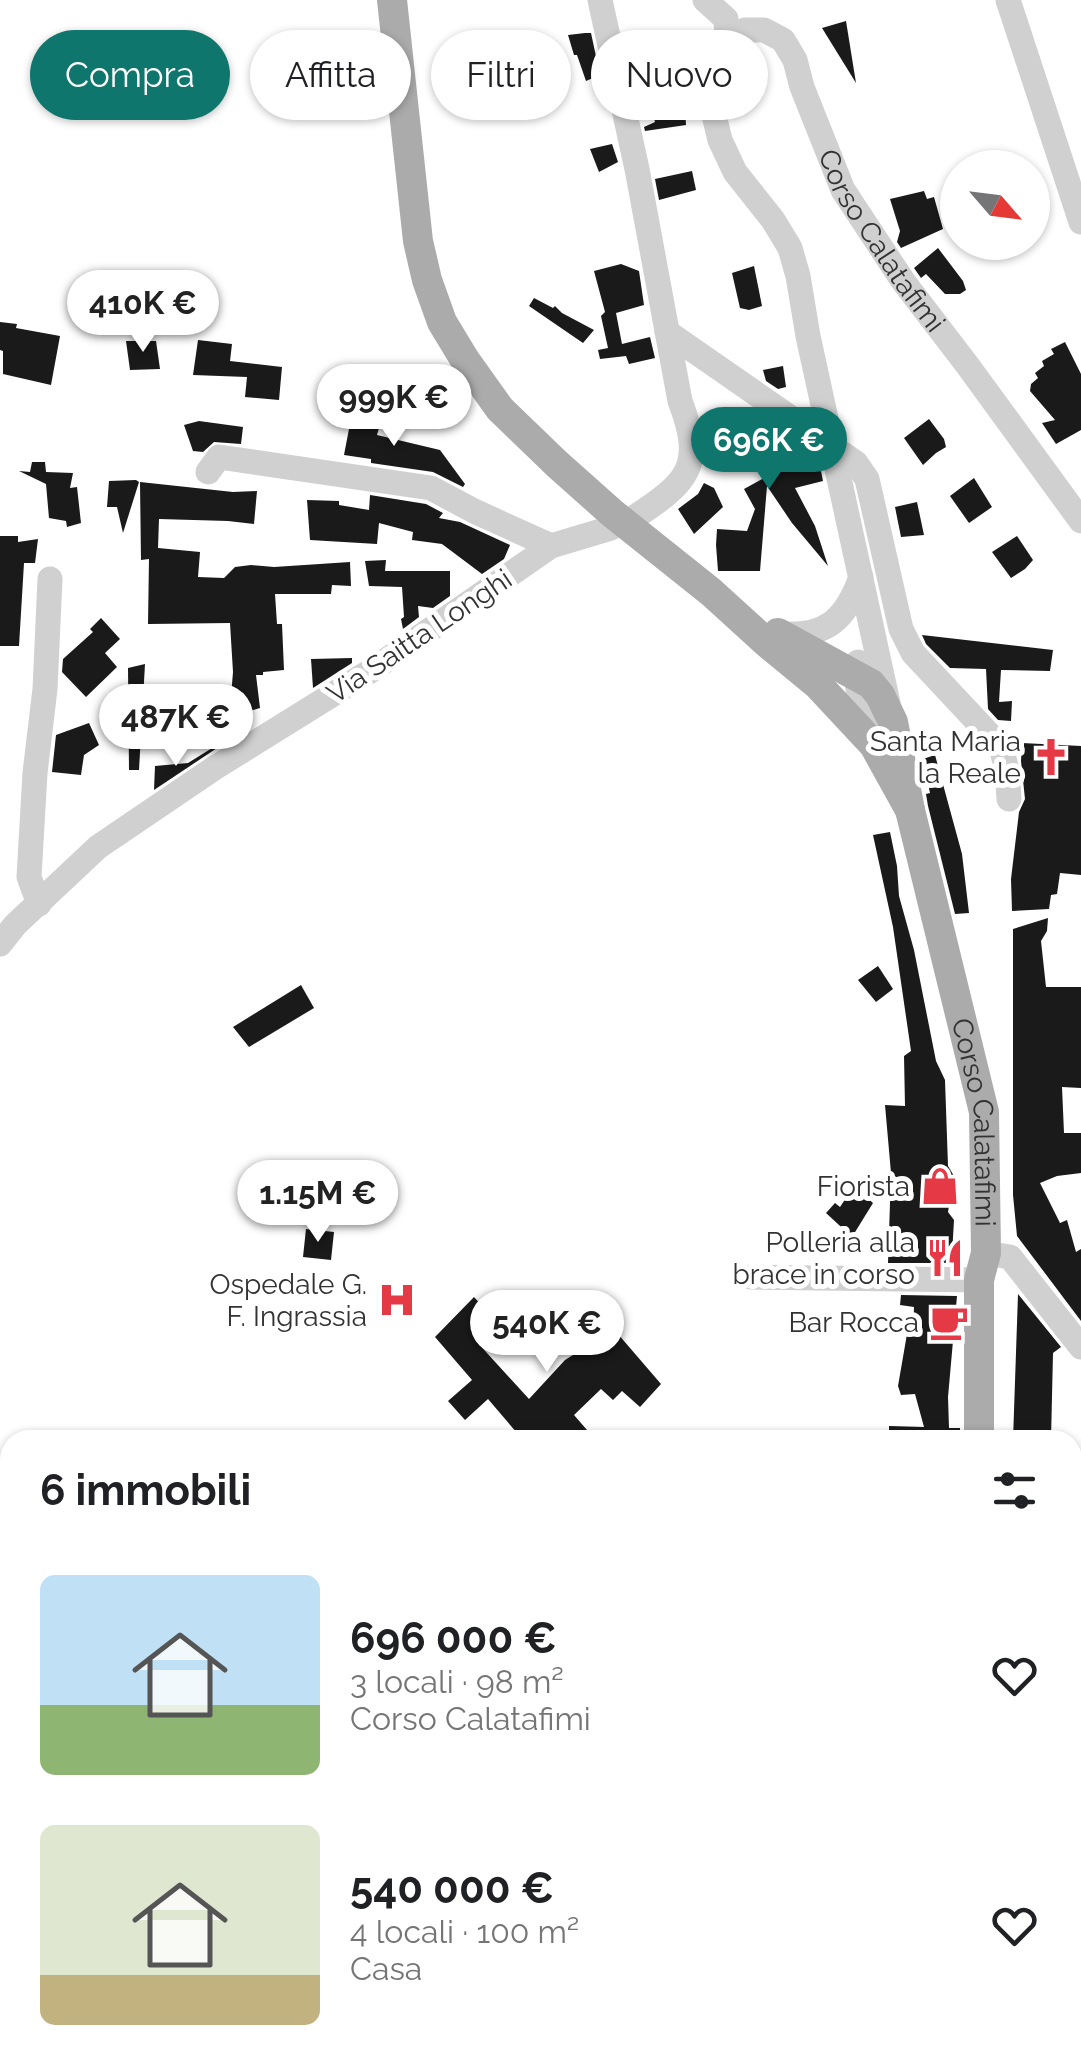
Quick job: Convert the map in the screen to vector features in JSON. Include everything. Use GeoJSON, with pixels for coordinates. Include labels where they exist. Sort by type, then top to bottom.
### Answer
{"type":"FeatureCollection","features":[{"type":"Feature","properties":{"kind":"main road"},"geometry":{"type":"LineString","coordinates":[[392,0],[418,242],[442,322],[465,360],[500,409],[556,464],[634,532],[712,592],[767,643],[883,734]]}},
{"type":"Feature","properties":{"kind":"main road"},"geometry":{"type":"LineString","coordinates":[[712,592],[870,684],[880,695],[883,734]]}},
{"type":"Feature","properties":{"kind":"main road","name":"Corso Calatafimi"},"geometry":{"type":"LineString","coordinates":[[883,734],[910,810],[984,1112],[979,1430]]}},
{"type":"Feature","properties":{"kind":"street","name":"Via Saitta Longhi"},"geometry":{"type":"LineString","coordinates":[[0,944],[98,847],[216,767],[372,670],[551,546],[623,522],[663,498],[682,481],[693,452],[689,425],[680,401],[600,0]]}},
{"type":"Feature","properties":{"kind":"street"},"geometry":{"type":"LineString","coordinates":[[705,0],[726,18],[727,30]]}},
{"type":"Feature","properties":{"kind":"street"},"geometry":{"type":"LineString","coordinates":[[1008,0],[1081,222]]}},
{"type":"Feature","properties":{"kind":"street","name":"Corso Calatafimi"},"geometry":{"type":"LineString","coordinates":[[768,32],[783,40],[795,60],[843,190],[903,281],[1081,521]]}},
{"type":"Feature","properties":{"kind":"street"},"geometry":{"type":"LineString","coordinates":[[715,120],[734,172],[773,220],[790,248],[798,276],[876,650],[883,734]]}},
{"type":"Feature","properties":{"kind":"street"},"geometry":{"type":"LineString","coordinates":[[668,332],[856,463],[866,479],[902,629],[914,653],[940,684],[1001,746],[1009,800]]}},
{"type":"Feature","properties":{"kind":"street"},"geometry":{"type":"LineString","coordinates":[[208,472],[219,456],[431,488],[551,546]]}},
{"type":"Feature","properties":{"kind":"street"},"geometry":{"type":"LineString","coordinates":[[39,904],[29,876],[50,579]]}},
{"type":"Feature","properties":{"kind":"street"},"geometry":{"type":"LineString","coordinates":[[780,634],[817,632],[834,622],[863,589]]}},
{"type":"Feature","properties":{"kind":"street"},"geometry":{"type":"LineString","coordinates":[[856,676],[863,589]]}},
{"type":"Feature","properties":{"kind":"street"},"geometry":{"type":"LineString","coordinates":[[818,684],[856,676],[870,664],[876,650]]}},
{"type":"Feature","properties":{"kind":"street"},"geometry":{"type":"LineString","coordinates":[[751,1277],[982,1266],[1010,1257],[1081,1346]]}},
{"type":"Feature","properties":{"kind":"building"},"geometry":{"type":"Polygon","coordinates":[[[846,21],[856,83],[822,28],[846,21]]]}},
{"type":"Feature","properties":{"kind":"building"},"geometry":{"type":"Polygon","coordinates":[[[591,33],[591,79],[586,81],[574,55],[571,35],[591,33]]]}},
{"type":"Feature","properties":{"kind":"building"},"geometry":{"type":"Polygon","coordinates":[[[686,120],[686,125],[645,131],[644,127],[655,122],[686,120]]]}},
{"type":"Feature","properties":{"kind":"building"},"geometry":{"type":"Polygon","coordinates":[[[612,144],[618,162],[599,172],[590,149],[612,144]]]}},
{"type":"Feature","properties":{"kind":"building"},"geometry":{"type":"Polygon","coordinates":[[[692,171],[696,190],[659,200],[655,179],[692,171]]]}},
{"type":"Feature","properties":{"kind":"building"},"geometry":{"type":"Polygon","coordinates":[[[924,191],[927,199],[934,197],[940,230],[901,248],[890,199],[924,191]]]}},
{"type":"Feature","properties":{"kind":"building"},"geometry":{"type":"Polygon","coordinates":[[[938,248],[940,260],[947,260],[966,290],[945,294],[926,274],[921,278],[914,268],[938,248]]]}},
{"type":"Feature","properties":{"kind":"building"},"geometry":{"type":"Polygon","coordinates":[[[621,264],[639,271],[644,305],[616,313],[622,344],[650,337],[655,358],[629,364],[626,356],[600,359],[598,350],[608,348],[601,316],[605,312],[594,271],[621,264]]]}},
{"type":"Feature","properties":{"kind":"building"},"geometry":{"type":"Polygon","coordinates":[[[754,266],[762,306],[749,310],[740,308],[732,273],[754,266]]]}},
{"type":"Feature","properties":{"kind":"building"},"geometry":{"type":"Polygon","coordinates":[[[534,298],[594,330],[583,343],[529,306],[534,298]]]}},
{"type":"Feature","properties":{"kind":"building"},"geometry":{"type":"Polygon","coordinates":[[[0,322],[60,336],[51,385],[3,374],[0,322]]]}},
{"type":"Feature","properties":{"kind":"building"},"geometry":{"type":"Polygon","coordinates":[[[198,340],[232,344],[230,361],[282,367],[279,400],[245,397],[247,377],[193,375],[198,340]]]}},
{"type":"Feature","properties":{"kind":"building"},"geometry":{"type":"Polygon","coordinates":[[[126,341],[156,341],[160,369],[130,370],[126,341]]]}},
{"type":"Feature","properties":{"kind":"building"},"geometry":{"type":"Polygon","coordinates":[[[1065,342],[1081,374],[1081,430],[1056,444],[1042,423],[1055,420],[1030,391],[1038,378],[1035,373],[1044,366],[1042,361],[1054,354],[1051,349],[1065,342]]]}},
{"type":"Feature","properties":{"kind":"building"},"geometry":{"type":"Polygon","coordinates":[[[783,366],[786,387],[778,389],[766,381],[763,370],[783,366]]]}},
{"type":"Feature","properties":{"kind":"building"},"geometry":{"type":"Polygon","coordinates":[[[353,408],[372,412],[372,419],[381,421],[377,435],[440,450],[465,484],[463,487],[433,472],[344,455],[353,408]]]}},
{"type":"Feature","properties":{"kind":"building"},"geometry":{"type":"Polygon","coordinates":[[[753,411],[771,440],[782,431],[818,456],[823,481],[795,488],[815,526],[828,566],[767,486],[760,571],[718,571],[717,529],[747,531],[755,509],[744,489],[766,477],[753,443],[726,456],[719,443],[739,417],[753,411]]]}},
{"type":"Feature","properties":{"kind":"building"},"geometry":{"type":"Polygon","coordinates":[[[929,419],[946,447],[923,465],[904,438],[929,419]]]}},
{"type":"Feature","properties":{"kind":"building"},"geometry":{"type":"Polygon","coordinates":[[[199,421],[243,427],[241,444],[214,442],[203,452],[193,451],[184,425],[199,421]]]}},
{"type":"Feature","properties":{"kind":"building"},"geometry":{"type":"Polygon","coordinates":[[[32,462],[45,462],[46,472],[73,473],[70,488],[77,487],[81,523],[67,527],[66,521],[49,518],[46,484],[19,471],[30,472],[32,462]]]}},
{"type":"Feature","properties":{"kind":"building"},"geometry":{"type":"Polygon","coordinates":[[[974,478],[992,507],[969,523],[950,496],[974,478]]]}},
{"type":"Feature","properties":{"kind":"building"},"geometry":{"type":"Polygon","coordinates":[[[109,481],[139,482],[123,533],[117,507],[107,507],[109,481]]]}},
{"type":"Feature","properties":{"kind":"building"},"geometry":{"type":"Polygon","coordinates":[[[140,482],[257,491],[254,524],[159,519],[158,548],[200,552],[198,577],[224,578],[235,567],[251,565],[350,562],[351,586],[332,585],[331,594],[275,594],[277,624],[282,624],[284,670],[256,675],[260,708],[239,714],[236,698],[231,696],[230,623],[148,624],[149,559],[141,560],[140,482]]]}},
{"type":"Feature","properties":{"kind":"building"},"geometry":{"type":"Polygon","coordinates":[[[704,483],[714,488],[723,507],[694,534],[678,509],[698,494],[704,483]]]}},
{"type":"Feature","properties":{"kind":"building"},"geometry":{"type":"Polygon","coordinates":[[[370,495],[426,504],[443,513],[439,518],[460,522],[510,545],[504,559],[482,574],[442,544],[412,540],[413,532],[379,523],[377,544],[310,540],[307,500],[339,501],[339,505],[369,510],[370,495]]]}},
{"type":"Feature","properties":{"kind":"building"},"geometry":{"type":"Polygon","coordinates":[[[917,502],[924,535],[901,537],[895,507],[917,502]]]}},
{"type":"Feature","properties":{"kind":"building"},"geometry":{"type":"Polygon","coordinates":[[[0,536],[18,536],[18,542],[38,539],[35,563],[24,563],[19,646],[0,646],[0,536]]]}},
{"type":"Feature","properties":{"kind":"building"},"geometry":{"type":"Polygon","coordinates":[[[1017,536],[1033,560],[1011,578],[992,552],[1017,536]]]}},
{"type":"Feature","properties":{"kind":"building"},"geometry":{"type":"Polygon","coordinates":[[[386,560],[385,571],[450,571],[450,596],[433,608],[418,606],[419,617],[403,629],[402,587],[369,586],[365,561],[386,560]]]}},
{"type":"Feature","properties":{"kind":"building"},"geometry":{"type":"Polygon","coordinates":[[[101,618],[120,639],[105,653],[117,667],[86,697],[62,672],[63,659],[93,632],[90,629],[101,618]]]}},
{"type":"Feature","properties":{"kind":"building"},"geometry":{"type":"Polygon","coordinates":[[[922,635],[1053,650],[1050,671],[1001,670],[999,702],[1012,701],[1011,721],[998,720],[988,709],[986,669],[950,668],[922,635]]]}},
{"type":"Feature","properties":{"kind":"building"},"geometry":{"type":"Polygon","coordinates":[[[352,658],[352,663],[313,688],[311,659],[352,658]]]}},
{"type":"Feature","properties":{"kind":"building"},"geometry":{"type":"Polygon","coordinates":[[[145,664],[139,770],[129,770],[128,668],[145,664]]]}},
{"type":"Feature","properties":{"kind":"building"},"geometry":{"type":"Polygon","coordinates":[[[89,723],[99,745],[84,755],[81,775],[52,772],[56,735],[89,723]]]}},
{"type":"Feature","properties":{"kind":"building"},"geometry":{"type":"Polygon","coordinates":[[[225,740],[154,790],[155,766],[188,763],[225,740]]]}},
{"type":"Feature","properties":{"kind":"building"},"geometry":{"type":"Polygon","coordinates":[[[1022,743],[1081,746],[1081,875],[1060,873],[1057,894],[1051,895],[1049,909],[1012,911],[1011,879],[1019,812],[1025,799],[1022,743]]]}},
{"type":"Feature","properties":{"kind":"building"},"geometry":{"type":"Polygon","coordinates":[[[935,755],[962,854],[969,913],[955,914],[928,806],[926,794],[930,793],[923,759],[935,755]]]}},
{"type":"Feature","properties":{"kind":"building"},"geometry":{"type":"Polygon","coordinates":[[[890,832],[899,896],[936,1061],[945,1080],[948,1166],[954,1176],[948,1212],[954,1220],[954,1263],[888,1263],[891,1173],[885,1105],[905,1106],[904,1056],[911,1051],[893,927],[873,835],[890,832]]]}},
{"type":"Feature","properties":{"kind":"building"},"geometry":{"type":"Polygon","coordinates":[[[1048,918],[1041,941],[1046,987],[1081,987],[1081,1088],[1062,1087],[1064,1133],[1081,1133],[1081,1173],[1040,1183],[1060,1223],[1067,1220],[1076,1252],[1081,1249],[1081,1321],[1017,1236],[1013,1195],[1013,929],[1048,918]]]}},
{"type":"Feature","properties":{"kind":"building"},"geometry":{"type":"Polygon","coordinates":[[[878,966],[893,989],[876,1002],[858,980],[878,966]]]}},
{"type":"Feature","properties":{"kind":"building"},"geometry":{"type":"Polygon","coordinates":[[[301,985],[314,1008],[249,1047],[233,1027],[301,985]]]}},
{"type":"Feature","properties":{"kind":"building"},"geometry":{"type":"Polygon","coordinates":[[[854,1186],[873,1203],[852,1237],[826,1213],[835,1203],[840,1207],[854,1186]]]}},
{"type":"Feature","properties":{"kind":"building"},"geometry":{"type":"Polygon","coordinates":[[[306,1229],[334,1232],[331,1260],[303,1257],[306,1229]]]}},
{"type":"Feature","properties":{"kind":"building"},"geometry":{"type":"Polygon","coordinates":[[[1018,1294],[1061,1347],[1053,1353],[1051,1430],[1013,1430],[1018,1294]]]}},
{"type":"Feature","properties":{"kind":"building"},"geometry":{"type":"Polygon","coordinates":[[[901,1295],[957,1296],[948,1397],[949,1428],[960,1430],[889,1430],[889,1426],[924,1427],[915,1394],[901,1395],[898,1386],[907,1334],[913,1334],[914,1307],[900,1305],[901,1295]]]}},
{"type":"Feature","properties":{"kind":"building"},"geometry":{"type":"Polygon","coordinates":[[[474,1297],[497,1322],[476,1341],[529,1399],[565,1360],[584,1348],[563,1318],[587,1298],[661,1384],[640,1407],[622,1391],[613,1400],[601,1389],[574,1415],[587,1430],[514,1430],[488,1399],[465,1420],[448,1401],[472,1380],[435,1337],[474,1297]]]}},
{"type":"Feature","properties":{"kind":"place","name":"Santa Maria la Reale"},"geometry":{"type":"Point","coordinates":[1051,757]}},
{"type":"Feature","properties":{"kind":"place","name":"Fiorista"},"geometry":{"type":"Point","coordinates":[940,1186]}},
{"type":"Feature","properties":{"kind":"place","name":"Polleria alla brace in corso"},"geometry":{"type":"Point","coordinates":[945,1258]}},
{"type":"Feature","properties":{"kind":"place","name":"Ospedale G. F. Ingrassia"},"geometry":{"type":"Point","coordinates":[397,1300]}},
{"type":"Feature","properties":{"kind":"place","name":"Bar Rocca"},"geometry":{"type":"Point","coordinates":[949,1322]}}]}
